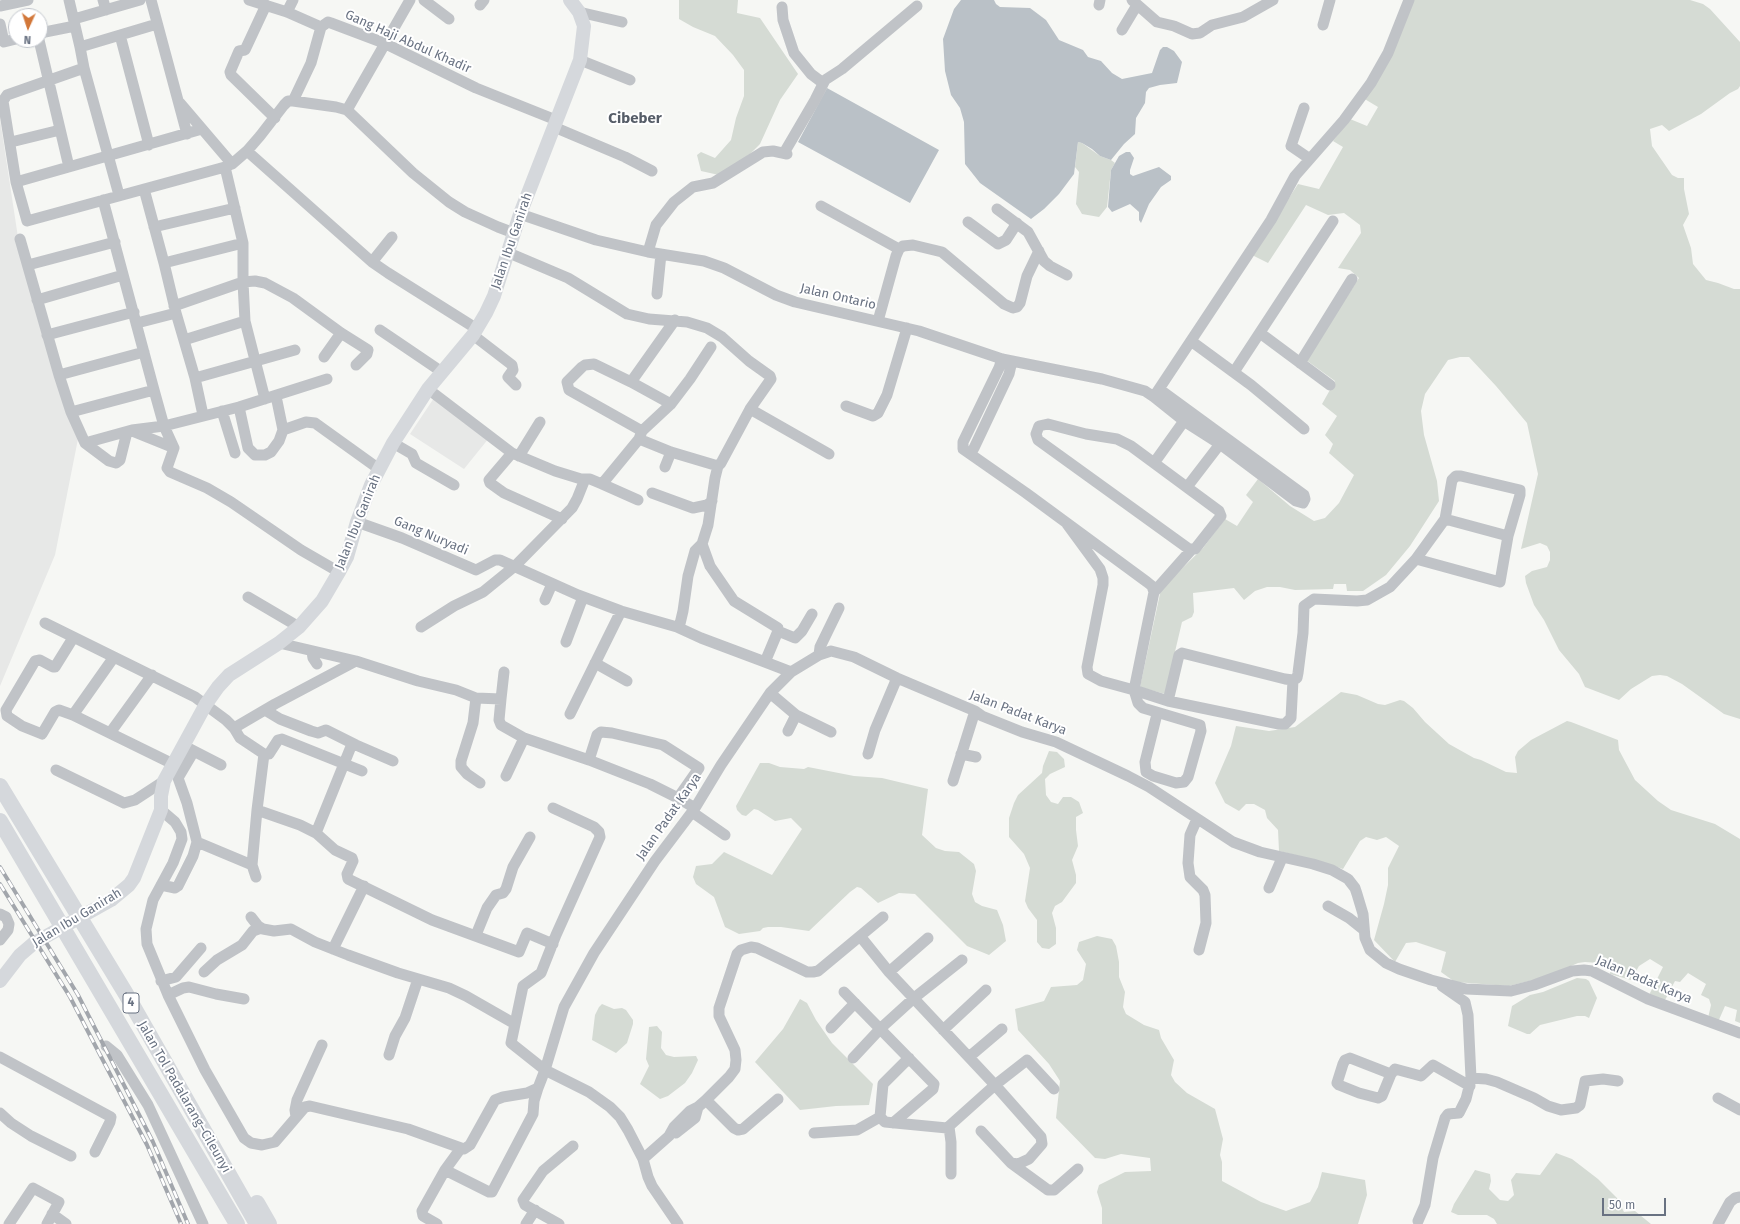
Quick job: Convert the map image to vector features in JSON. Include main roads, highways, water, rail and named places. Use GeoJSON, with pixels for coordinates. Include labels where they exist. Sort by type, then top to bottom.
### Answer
{"type":"FeatureCollection","features":[{"type":"Feature","properties":{"kind":"highway","name":"Jalan Tol Padalarang–Cileunyi"},"geometry":{"type":"LineString","coordinates":[[0,786],[70,900],[257,1224]]}},
{"type":"Feature","properties":{"kind":"highway","name":"Jalan Tol Padalarang–Cileunyi"},"geometry":{"type":"LineString","coordinates":[[0,821],[237,1224]]}},
{"type":"Feature","properties":{"kind":"highway"},"geometry":{"type":"LineString","coordinates":[[204,1131],[226,1152],[269,1224]]}},
{"type":"Feature","properties":{"kind":"main road","name":"Jalan Ibu Ganirah"},"geometry":{"type":"LineString","coordinates":[[0,981],[20,955],[34,943],[110,900],[129,885],[134,878],[161,810],[161,796],[164,781],[173,764],[189,749],[206,704],[218,687],[230,675],[279,643],[299,627],[322,601],[339,572],[347,557],[357,522],[379,469],[393,443],[428,389],[475,332],[494,296],[509,253],[520,214],[580,60],[584,26],[579,12],[570,0]]}},
{"type":"Feature","properties":{"kind":"railway"},"geometry":{"type":"LineString","coordinates":[[0,867],[78,995],[153,1142],[188,1224]]}},
{"type":"Feature","properties":{"kind":"railway"},"geometry":{"type":"LineString","coordinates":[[0,884],[70,997],[147,1145],[181,1224]]}},
{"type":"Feature","properties":{"kind":"district","name":"Cibeber"},"geometry":{"type":"Point","coordinates":[635,119]}}]}
